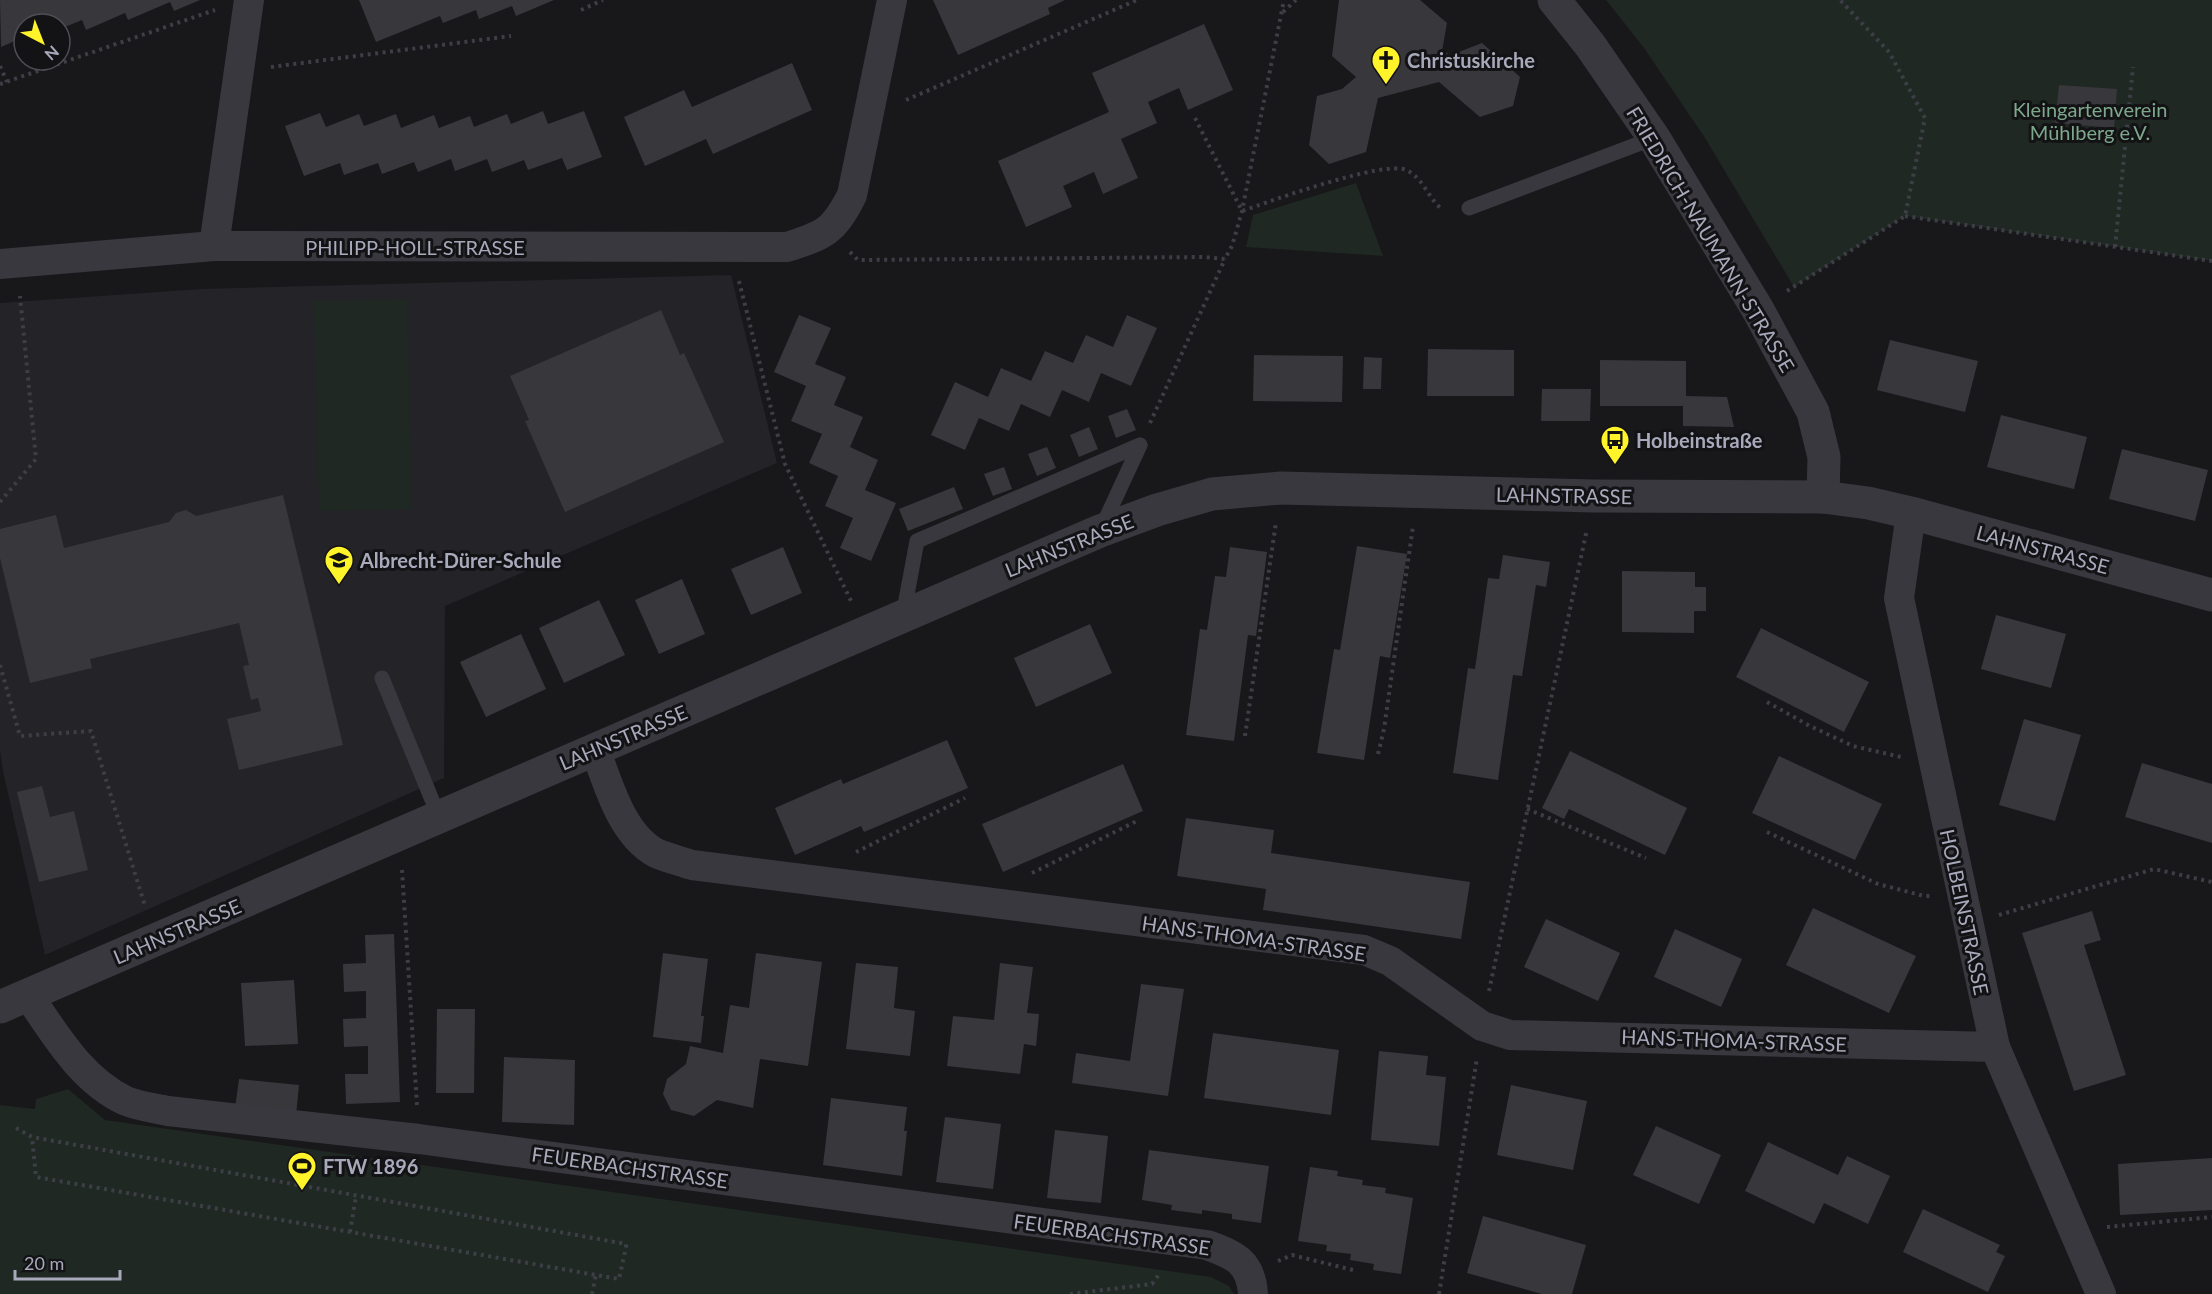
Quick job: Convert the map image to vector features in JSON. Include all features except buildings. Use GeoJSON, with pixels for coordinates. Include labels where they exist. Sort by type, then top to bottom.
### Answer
{"type":"FeatureCollection","features":[{"type":"Feature","properties":{"kind":"street"},"geometry":{"type":"LineString","coordinates":[[214,246],[249,0]]}},
{"type":"Feature","properties":{"kind":"street"},"geometry":{"type":"LineString","coordinates":[[828,231],[841,217],[852,195],[892,0]]}},
{"type":"Feature","properties":{"kind":"street","name":"FRIEDRICH-NAUMANN-STRASSE"},"geometry":{"type":"LineString","coordinates":[[1554,0],[1590,45],[1654,138],[1758,310],[1813,412],[1824,457],[1823,497]]}},
{"type":"Feature","properties":{"kind":"street","name":"PHILIPP-HOLL-STRASSE"},"geometry":{"type":"LineString","coordinates":[[8,263],[214,246],[787,248],[828,231]]}},
{"type":"Feature","properties":{"kind":"street","name":"LAHNSTRASSE"},"geometry":{"type":"LineString","coordinates":[[14,1001],[1100,531],[1157,510],[1212,494],[1281,488],[1594,496],[1823,497],[1868,503],[1911,513],[2212,595]]}},
{"type":"Feature","properties":{"kind":"street","name":"HOLBEINSTRASSE"},"geometry":{"type":"LineString","coordinates":[[1911,513],[1899,598],[1995,1047],[2101,1294]]}},
{"type":"Feature","properties":{"kind":"street","name":"HANS-THOMA-STRASSE"},"geometry":{"type":"LineString","coordinates":[[595,749],[617,807],[628,828],[655,852],[692,865],[1364,950],[1390,961],[1482,1026],[1510,1035],[1995,1047]]}},
{"type":"Feature","properties":{"kind":"street","name":"FEUERBACHSTRASSE"},"geometry":{"type":"LineString","coordinates":[[14,1001],[64,1047],[89,1076],[128,1102],[168,1110],[419,1139],[1207,1245],[1229,1253],[1240,1260],[1251,1283]]}},
{"type":"Feature","properties":{"kind":"lane"},"geometry":{"type":"LineString","coordinates":[[1469,208],[1654,138]]}},
{"type":"Feature","properties":{"kind":"lane"},"geometry":{"type":"LineString","coordinates":[[1100,531],[1140,445]]}},
{"type":"Feature","properties":{"kind":"lane"},"geometry":{"type":"LineString","coordinates":[[903,616],[917,541],[1140,445]]}},
{"type":"Feature","properties":{"kind":"lane"},"geometry":{"type":"LineString","coordinates":[[382,678],[439,817]]}},
{"type":"Feature","properties":{"kind":"path"},"geometry":{"type":"LineString","coordinates":[[581,10],[603,0]]}},
{"type":"Feature","properties":{"kind":"path"},"geometry":{"type":"LineString","coordinates":[[870,115],[1137,0]]}},
{"type":"Feature","properties":{"kind":"path"},"geometry":{"type":"LineString","coordinates":[[1140,445],[1232,246],[1242,211],[1284,0]]}},
{"type":"Feature","properties":{"kind":"path"},"geometry":{"type":"LineString","coordinates":[[1282,12],[1296,0]]}},
{"type":"Feature","properties":{"kind":"path"},"geometry":{"type":"LineString","coordinates":[[1840,0],[1889,52],[1925,118],[1905,216]]}},
{"type":"Feature","properties":{"kind":"path"},"geometry":{"type":"LineString","coordinates":[[0,84],[217,9]]}},
{"type":"Feature","properties":{"kind":"path"},"geometry":{"type":"LineString","coordinates":[[239,71],[511,36]]}},
{"type":"Feature","properties":{"kind":"path"},"geometry":{"type":"LineString","coordinates":[[0,66],[7,82]]}},
{"type":"Feature","properties":{"kind":"path"},"geometry":{"type":"LineString","coordinates":[[2115,247],[2133,67]]}},
{"type":"Feature","properties":{"kind":"path"},"geometry":{"type":"LineString","coordinates":[[1195,118],[1242,211]]}},
{"type":"Feature","properties":{"kind":"path"},"geometry":{"type":"LineString","coordinates":[[1242,211],[1363,172],[1404,169],[1421,180],[1436,205],[1446,213],[1469,208]]}},
{"type":"Feature","properties":{"kind":"path"},"geometry":{"type":"LineString","coordinates":[[1794,286],[1905,216],[2212,261]]}},
{"type":"Feature","properties":{"kind":"path"},"geometry":{"type":"LineString","coordinates":[[828,231],[858,260],[1193,257],[1225,259]]}},
{"type":"Feature","properties":{"kind":"path"},"geometry":{"type":"LineString","coordinates":[[0,502],[36,459],[8,263]]}},
{"type":"Feature","properties":{"kind":"path"},"geometry":{"type":"LineString","coordinates":[[738,276],[785,464],[854,606]]}},
{"type":"Feature","properties":{"kind":"path"},"geometry":{"type":"LineString","coordinates":[[1245,736],[1281,488]]}},
{"type":"Feature","properties":{"kind":"path"},"geometry":{"type":"LineString","coordinates":[[1378,754],[1384,729],[1417,493]]}},
{"type":"Feature","properties":{"kind":"path"},"geometry":{"type":"LineString","coordinates":[[1439,1294],[1482,1026],[1594,496]]}},
{"type":"Feature","properties":{"kind":"path"},"geometry":{"type":"LineString","coordinates":[[0,664],[20,736],[91,732],[155,940]]}},
{"type":"Feature","properties":{"kind":"path"},"geometry":{"type":"LineString","coordinates":[[1767,702],[1852,746],[1934,765]]}},
{"type":"Feature","properties":{"kind":"path"},"geometry":{"type":"LineString","coordinates":[[852,854],[965,798]]}},
{"type":"Feature","properties":{"kind":"path"},"geometry":{"type":"LineString","coordinates":[[1527,809],[1646,858]]}},
{"type":"Feature","properties":{"kind":"path"},"geometry":{"type":"LineString","coordinates":[[993,903],[1036,870],[1139,820]]}},
{"type":"Feature","properties":{"kind":"path"},"geometry":{"type":"LineString","coordinates":[[1767,832],[1878,884],[1924,896],[1961,894]]}},
{"type":"Feature","properties":{"kind":"path"},"geometry":{"type":"LineString","coordinates":[[400,834],[419,1139]]}},
{"type":"Feature","properties":{"kind":"path"},"geometry":{"type":"LineString","coordinates":[[2006,912],[2154,868],[2212,882]]}},
{"type":"Feature","properties":{"kind":"path"},"geometry":{"type":"LineString","coordinates":[[16,1128],[32,1137],[626,1244],[619,1279],[36,1177],[32,1137]]}},
{"type":"Feature","properties":{"kind":"path"},"geometry":{"type":"LineString","coordinates":[[350,1232],[356,1196]]}},
{"type":"Feature","properties":{"kind":"path"},"geometry":{"type":"LineString","coordinates":[[2073,1230],[2212,1217]]}},
{"type":"Feature","properties":{"kind":"path"},"geometry":{"type":"LineString","coordinates":[[1070,1294],[1152,1284],[1162,1270],[1171,1241]]}},
{"type":"Feature","properties":{"kind":"path"},"geometry":{"type":"LineString","coordinates":[[1251,1283],[1292,1255],[1357,1271]]}},
{"type":"Feature","properties":{"kind":"path"},"geometry":{"type":"LineString","coordinates":[[592,1294],[596,1274]]}},
{"type":"Feature","properties":{"kind":"shaded area"},"geometry":{"type":"Polygon","coordinates":[[[731,275],[777,463],[445,606],[444,778],[45,955],[0,750],[0,303],[202,289],[731,275]]]}},
{"type":"Feature","properties":{"kind":"green space","name":"Kleingartenverein Mühlberg e.V."},"geometry":{"type":"Polygon","coordinates":[[[1606,0],[2212,0],[2212,261],[1905,216],[1794,287],[1705,138],[1644,48],[1606,0]]]}},
{"type":"Feature","properties":{"kind":"green space"},"geometry":{"type":"Polygon","coordinates":[[[1356,183],[1383,256],[1246,247],[1253,215],[1356,183]]]}},
{"type":"Feature","properties":{"kind":"green space"},"geometry":{"type":"Polygon","coordinates":[[[407,299],[412,509],[319,511],[314,301],[407,299]]]}},
{"type":"Feature","properties":{"kind":"green space","name":"FTW 1896"},"geometry":{"type":"Polygon","coordinates":[[[68,1089],[105,1120],[1211,1277],[1229,1286],[1234,1294],[0,1294],[0,1105],[35,1109],[36,1099],[68,1089]]]}},
{"type":"Feature","properties":{"kind":"place","name":"Christuskirche"},"geometry":{"type":"Point","coordinates":[1386,86]}},
{"type":"Feature","properties":{"kind":"place","name":"Holbeinstraße"},"geometry":{"type":"Point","coordinates":[1615,466]}},
{"type":"Feature","properties":{"kind":"place","name":"Albrecht-Dürer-Schule"},"geometry":{"type":"Point","coordinates":[339,586]}},
{"type":"Feature","properties":{"kind":"place","name":"FTW 1896"},"geometry":{"type":"Point","coordinates":[302,1192]}}]}
